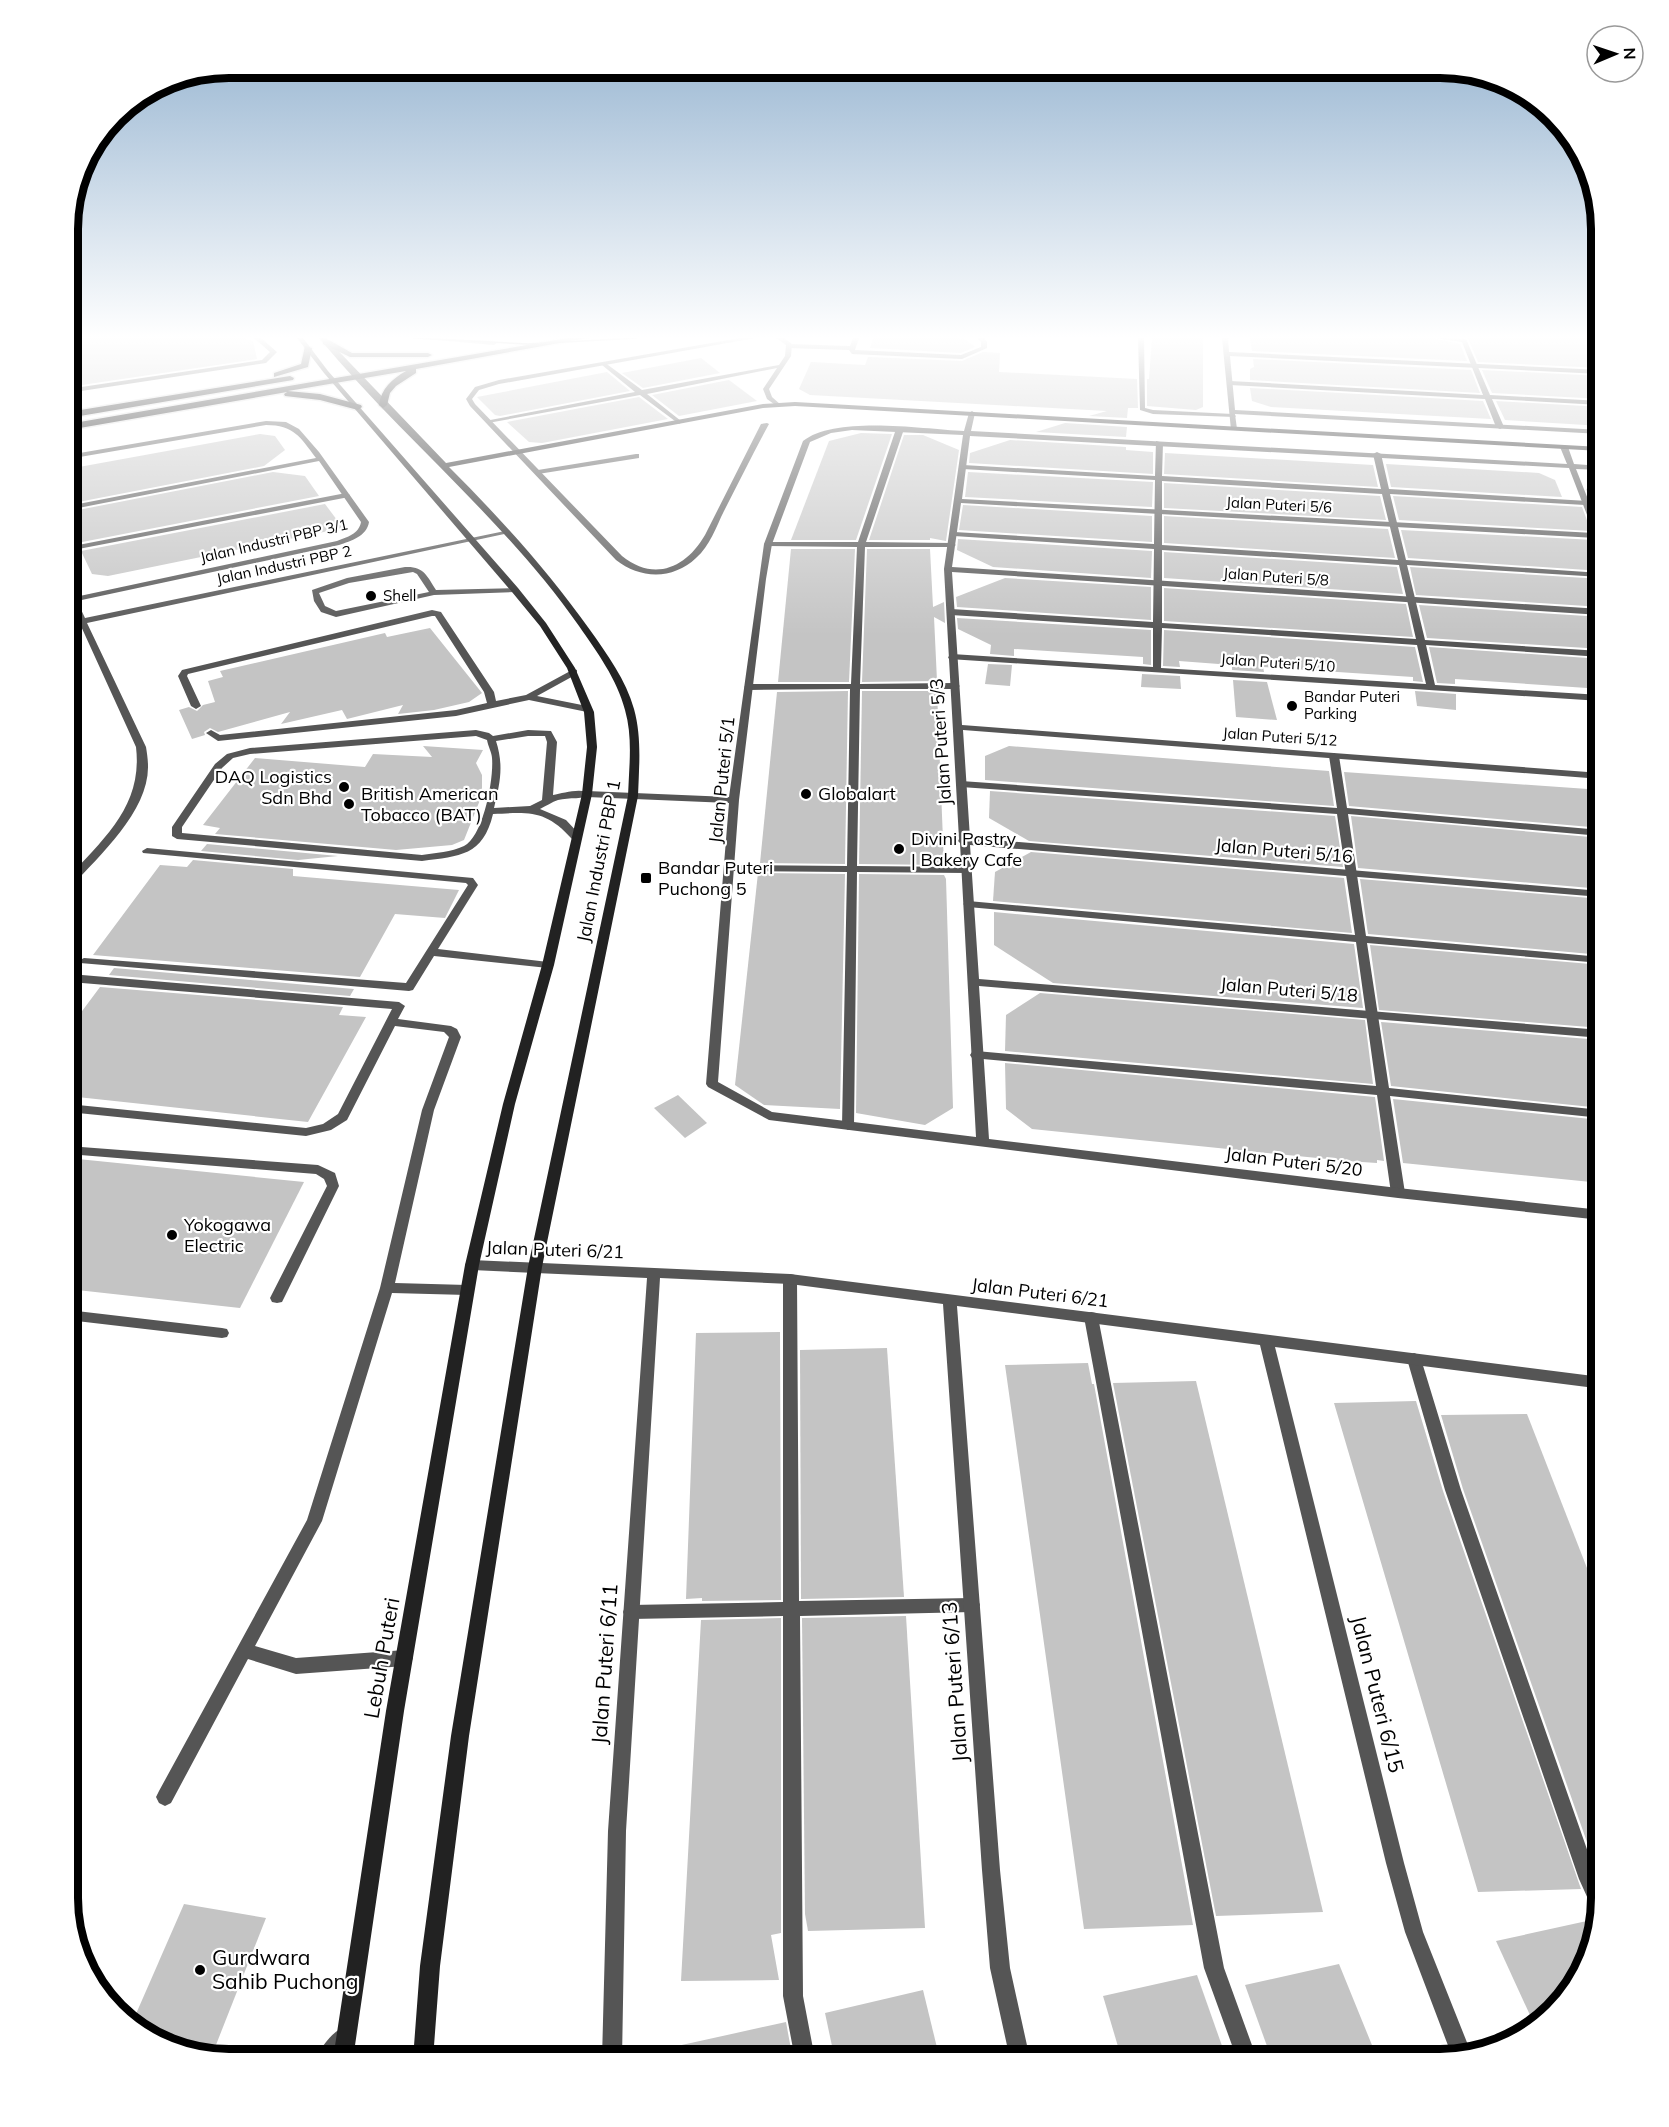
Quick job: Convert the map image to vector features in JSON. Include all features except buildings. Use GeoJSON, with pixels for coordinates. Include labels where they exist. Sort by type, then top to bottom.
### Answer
{"type":"FeatureCollection","features":[{"type":"Feature","properties":{"kind":"main road","name":"Jalan Industri PBP 1"},"geometry":{"type":"LineString","coordinates":[[384,437],[543,625],[574,672],[587,709],[592,747],[587,794],[548,965],[509,1104],[471,1265]]}},
{"type":"Feature","properties":{"kind":"main road","name":"Jalan Industri PBP 1"},"geometry":{"type":"LineString","coordinates":[[415,437],[505,533],[578,617],[610,666],[625,696],[632,718],[636,748],[633,796],[535,1267]]}},
{"type":"Feature","properties":{"kind":"main road"},"geometry":{"type":"LineString","coordinates":[[444,466],[597,437]]}},
{"type":"Feature","properties":{"kind":"main road"},"geometry":{"type":"LineString","coordinates":[[1385,437],[1591,448]]}},
{"type":"Feature","properties":{"kind":"main road","name":"Lebuh Puteri"},"geometry":{"type":"LineString","coordinates":[[345,2049],[395,1711],[471,1265]]}},
{"type":"Feature","properties":{"kind":"main road"},"geometry":{"type":"LineString","coordinates":[[424,2049],[430,1966],[460,1736],[535,1267]]}},
{"type":"Feature","properties":{"kind":"street","name":"Jalan Industri PBP 3/1"},"geometry":{"type":"LineString","coordinates":[[78,456],[185,437]]}},
{"type":"Feature","properties":{"kind":"street","name":"Jalan Industri PBP 3/1"},"geometry":{"type":"LineString","coordinates":[[78,599],[349,539],[358,535],[366,526],[365,522],[302,437]]}},
{"type":"Feature","properties":{"kind":"street"},"geometry":{"type":"LineString","coordinates":[[504,437],[628,567],[639,572],[670,571],[684,564],[701,548],[758,437]]}},
{"type":"Feature","properties":{"kind":"street","name":"Jalan Puteri 5/1"},"geometry":{"type":"LineString","coordinates":[[814,437],[807,441],[768,544],[762,579],[734,800],[712,1084],[770,1116],[983,1142]]}},
{"type":"Feature","properties":{"kind":"street"},"geometry":{"type":"LineString","coordinates":[[848,1126],[855,687],[861,544],[897,437]]}},
{"type":"Feature","properties":{"kind":"street","name":"Jalan Puteri 5/3"},"geometry":{"type":"LineString","coordinates":[[966,437],[948,568],[983,1142]]}},
{"type":"Feature","properties":{"kind":"street","name":"Jalan Puteri 5/1"},"geometry":{"type":"LineString","coordinates":[[1049,437],[1591,467]]}},
{"type":"Feature","properties":{"kind":"street"},"geometry":{"type":"LineString","coordinates":[[1157,669],[1160,443]]}},
{"type":"Feature","properties":{"kind":"street"},"geometry":{"type":"LineString","coordinates":[[1564,447],[1591,517]]}},
{"type":"Feature","properties":{"kind":"street"},"geometry":{"type":"LineString","coordinates":[[1377,454],[1431,686]]}},
{"type":"Feature","properties":{"kind":"street"},"geometry":{"type":"LineString","coordinates":[[538,472],[636,456]]}},
{"type":"Feature","properties":{"kind":"street"},"geometry":{"type":"LineString","coordinates":[[78,506],[320,459]]}},
{"type":"Feature","properties":{"kind":"street"},"geometry":{"type":"LineString","coordinates":[[963,467],[1585,503]]}},
{"type":"Feature","properties":{"kind":"street"},"geometry":{"type":"LineString","coordinates":[[78,547],[346,495]]}},
{"type":"Feature","properties":{"kind":"street","name":"Jalan Puteri 5/6"},"geometry":{"type":"LineString","coordinates":[[958,501],[1591,538]]}},
{"type":"Feature","properties":{"kind":"street","name":"Jalan Industri PBP 2"},"geometry":{"type":"LineString","coordinates":[[78,622],[505,533]]}},
{"type":"Feature","properties":{"kind":"street"},"geometry":{"type":"LineString","coordinates":[[768,544],[861,544],[953,539],[1159,546],[1591,574]]}},
{"type":"Feature","properties":{"kind":"street"},"geometry":{"type":"LineString","coordinates":[[336,568],[345,582]]}},
{"type":"Feature","properties":{"kind":"street","name":"Jalan Puteri 5/8"},"geometry":{"type":"LineString","coordinates":[[948,568],[1591,611]]}},
{"type":"Feature","properties":{"kind":"street"},"geometry":{"type":"LineString","coordinates":[[434,593],[420,572],[414,569],[321,587],[315,592],[320,604],[328,613],[336,614],[434,593],[515,590]]}},
{"type":"Feature","properties":{"kind":"street"},"geometry":{"type":"LineString","coordinates":[[78,611],[145,760],[140,791],[119,824],[78,872]]}},
{"type":"Feature","properties":{"kind":"street"},"geometry":{"type":"LineString","coordinates":[[951,612],[1591,653]]}},
{"type":"Feature","properties":{"kind":"street"},"geometry":{"type":"LineString","coordinates":[[196,706],[182,676],[185,672],[432,613],[438,614],[445,624],[489,692],[492,704]]}},
{"type":"Feature","properties":{"kind":"street","name":"Jalan Puteri 5/10"},"geometry":{"type":"LineString","coordinates":[[952,657],[1591,697]]}},
{"type":"Feature","properties":{"kind":"street"},"geometry":{"type":"LineString","coordinates":[[212,733],[218,738],[456,713],[529,697],[574,672]]}},
{"type":"Feature","properties":{"kind":"street"},"geometry":{"type":"LineString","coordinates":[[749,687],[955,686]]}},
{"type":"Feature","properties":{"kind":"street"},"geometry":{"type":"LineString","coordinates":[[529,697],[587,709]]}},
{"type":"Feature","properties":{"kind":"street","name":"Jalan Puteri 5/12"},"geometry":{"type":"LineString","coordinates":[[957,728],[1591,775]]}},
{"type":"Feature","properties":{"kind":"street"},"geometry":{"type":"LineString","coordinates":[[476,733],[486,735],[491,739],[497,758],[495,784],[488,811],[484,829],[478,840],[468,848],[445,855],[422,858],[177,836],[177,827],[218,766],[230,756],[250,751],[438,735],[476,733]]}},
{"type":"Feature","properties":{"kind":"street"},"geometry":{"type":"LineString","coordinates":[[491,739],[528,733],[548,733],[552,742],[547,802]]}},
{"type":"Feature","properties":{"kind":"street"},"geometry":{"type":"LineString","coordinates":[[1334,756],[1398,1193]]}},
{"type":"Feature","properties":{"kind":"street"},"geometry":{"type":"LineString","coordinates":[[961,784],[1342,811],[1591,832]]}},
{"type":"Feature","properties":{"kind":"street"},"geometry":{"type":"LineString","coordinates":[[488,811],[532,809],[572,794],[734,800]]}},
{"type":"Feature","properties":{"kind":"street"},"geometry":{"type":"LineString","coordinates":[[532,809],[562,822],[576,837]]}},
{"type":"Feature","properties":{"kind":"street","name":"Jalan Puteri 5/16"},"geometry":{"type":"LineString","coordinates":[[963,842],[1591,893]]}},
{"type":"Feature","properties":{"kind":"street"},"geometry":{"type":"LineString","coordinates":[[84,961],[409,987],[473,885],[469,880],[147,851]]}},
{"type":"Feature","properties":{"kind":"street"},"geometry":{"type":"LineString","coordinates":[[729,868],[966,870]]}},
{"type":"Feature","properties":{"kind":"street"},"geometry":{"type":"LineString","coordinates":[[968,903],[1591,959]]}},
{"type":"Feature","properties":{"kind":"street"},"geometry":{"type":"LineString","coordinates":[[431,952],[548,965]]}},
{"type":"Feature","properties":{"kind":"street"},"geometry":{"type":"LineString","coordinates":[[78,979],[399,1006],[343,1117],[327,1127],[306,1132],[78,1109]]}},
{"type":"Feature","properties":{"kind":"street","name":"Jalan Puteri 5/18"},"geometry":{"type":"LineString","coordinates":[[973,982],[1591,1033]]}},
{"type":"Feature","properties":{"kind":"street"},"geometry":{"type":"LineString","coordinates":[[165,1797],[314,1521],[387,1288],[428,1110],[455,1037],[453,1032],[447,1029],[390,1022]]}},
{"type":"Feature","properties":{"kind":"street"},"geometry":{"type":"LineString","coordinates":[[976,1055],[1383,1091],[1591,1113]]}},
{"type":"Feature","properties":{"kind":"street","name":"Jalan Puteri 5/20"},"geometry":{"type":"LineString","coordinates":[[983,1142],[1398,1193],[1591,1214]]}},
{"type":"Feature","properties":{"kind":"street"},"geometry":{"type":"LineString","coordinates":[[78,1151],[318,1170],[330,1176],[333,1186],[278,1298]]}},
{"type":"Feature","properties":{"kind":"street","name":"Jalan Puteri 6/21"},"geometry":{"type":"LineString","coordinates":[[471,1265],[790,1278],[1591,1382]]}},
{"type":"Feature","properties":{"kind":"street","name":"Jalan Puteri 6/11"},"geometry":{"type":"LineString","coordinates":[[612,2049],[616,1831],[654,1272]]}},
{"type":"Feature","properties":{"kind":"street"},"geometry":{"type":"LineString","coordinates":[[790,1278],[793,1996],[803,2049]]}},
{"type":"Feature","properties":{"kind":"street"},"geometry":{"type":"LineString","coordinates":[[387,1288],[467,1290]]}},
{"type":"Feature","properties":{"kind":"street","name":"Jalan Puteri 6/13"},"geometry":{"type":"LineString","coordinates":[[950,1300],[1000,1968],[1018,2049]]}},
{"type":"Feature","properties":{"kind":"street"},"geometry":{"type":"LineString","coordinates":[[78,1316],[222,1332]]}},
{"type":"Feature","properties":{"kind":"street"},"geometry":{"type":"LineString","coordinates":[[1091,1317],[1214,1968],[1242,2049]]}},
{"type":"Feature","properties":{"kind":"street","name":"Jalan Puteri 6/15"},"geometry":{"type":"LineString","coordinates":[[1266,1340],[1414,1932],[1459,2048]]}},
{"type":"Feature","properties":{"kind":"street"},"geometry":{"type":"LineString","coordinates":[[1414,1359],[1453,1490],[1591,1885]]}},
{"type":"Feature","properties":{"kind":"street"},"geometry":{"type":"LineString","coordinates":[[631,1612],[972,1605]]}},
{"type":"Feature","properties":{"kind":"street"},"geometry":{"type":"LineString","coordinates":[[245,1651],[296,1666],[405,1658]]}},
{"type":"Feature","properties":{"kind":"street"},"geometry":{"type":"LineString","coordinates":[[334,2049],[348,2031]]}},
{"type":"Feature","properties":{"kind":"place","name":"Shell"},"geometry":{"type":"Point","coordinates":[371,596]}},
{"type":"Feature","properties":{"kind":"place","name":"Bandar Puteri Parking"},"geometry":{"type":"Point","coordinates":[1292,706]}},
{"type":"Feature","properties":{"kind":"place","name":"DAQ Logistics Sdn Bhd"},"geometry":{"type":"Point","coordinates":[344,787]}},
{"type":"Feature","properties":{"kind":"place","name":"Globalart"},"geometry":{"type":"Point","coordinates":[806,794]}},
{"type":"Feature","properties":{"kind":"place","name":"British American Tobacco (BAT)"},"geometry":{"type":"Point","coordinates":[349,804]}},
{"type":"Feature","properties":{"kind":"place","name":"Divini Pastry | Bakery Cafe"},"geometry":{"type":"Point","coordinates":[899,849]}},
{"type":"Feature","properties":{"kind":"place","name":"Bandar Puteri Puchong 5"},"geometry":{"type":"Point","coordinates":[646,878]}},
{"type":"Feature","properties":{"kind":"place","name":"Yokogawa Electric"},"geometry":{"type":"Point","coordinates":[172,1235]}},
{"type":"Feature","properties":{"kind":"place","name":"Gurdwara Sahib Puchong"},"geometry":{"type":"Point","coordinates":[200,1970]}}]}
